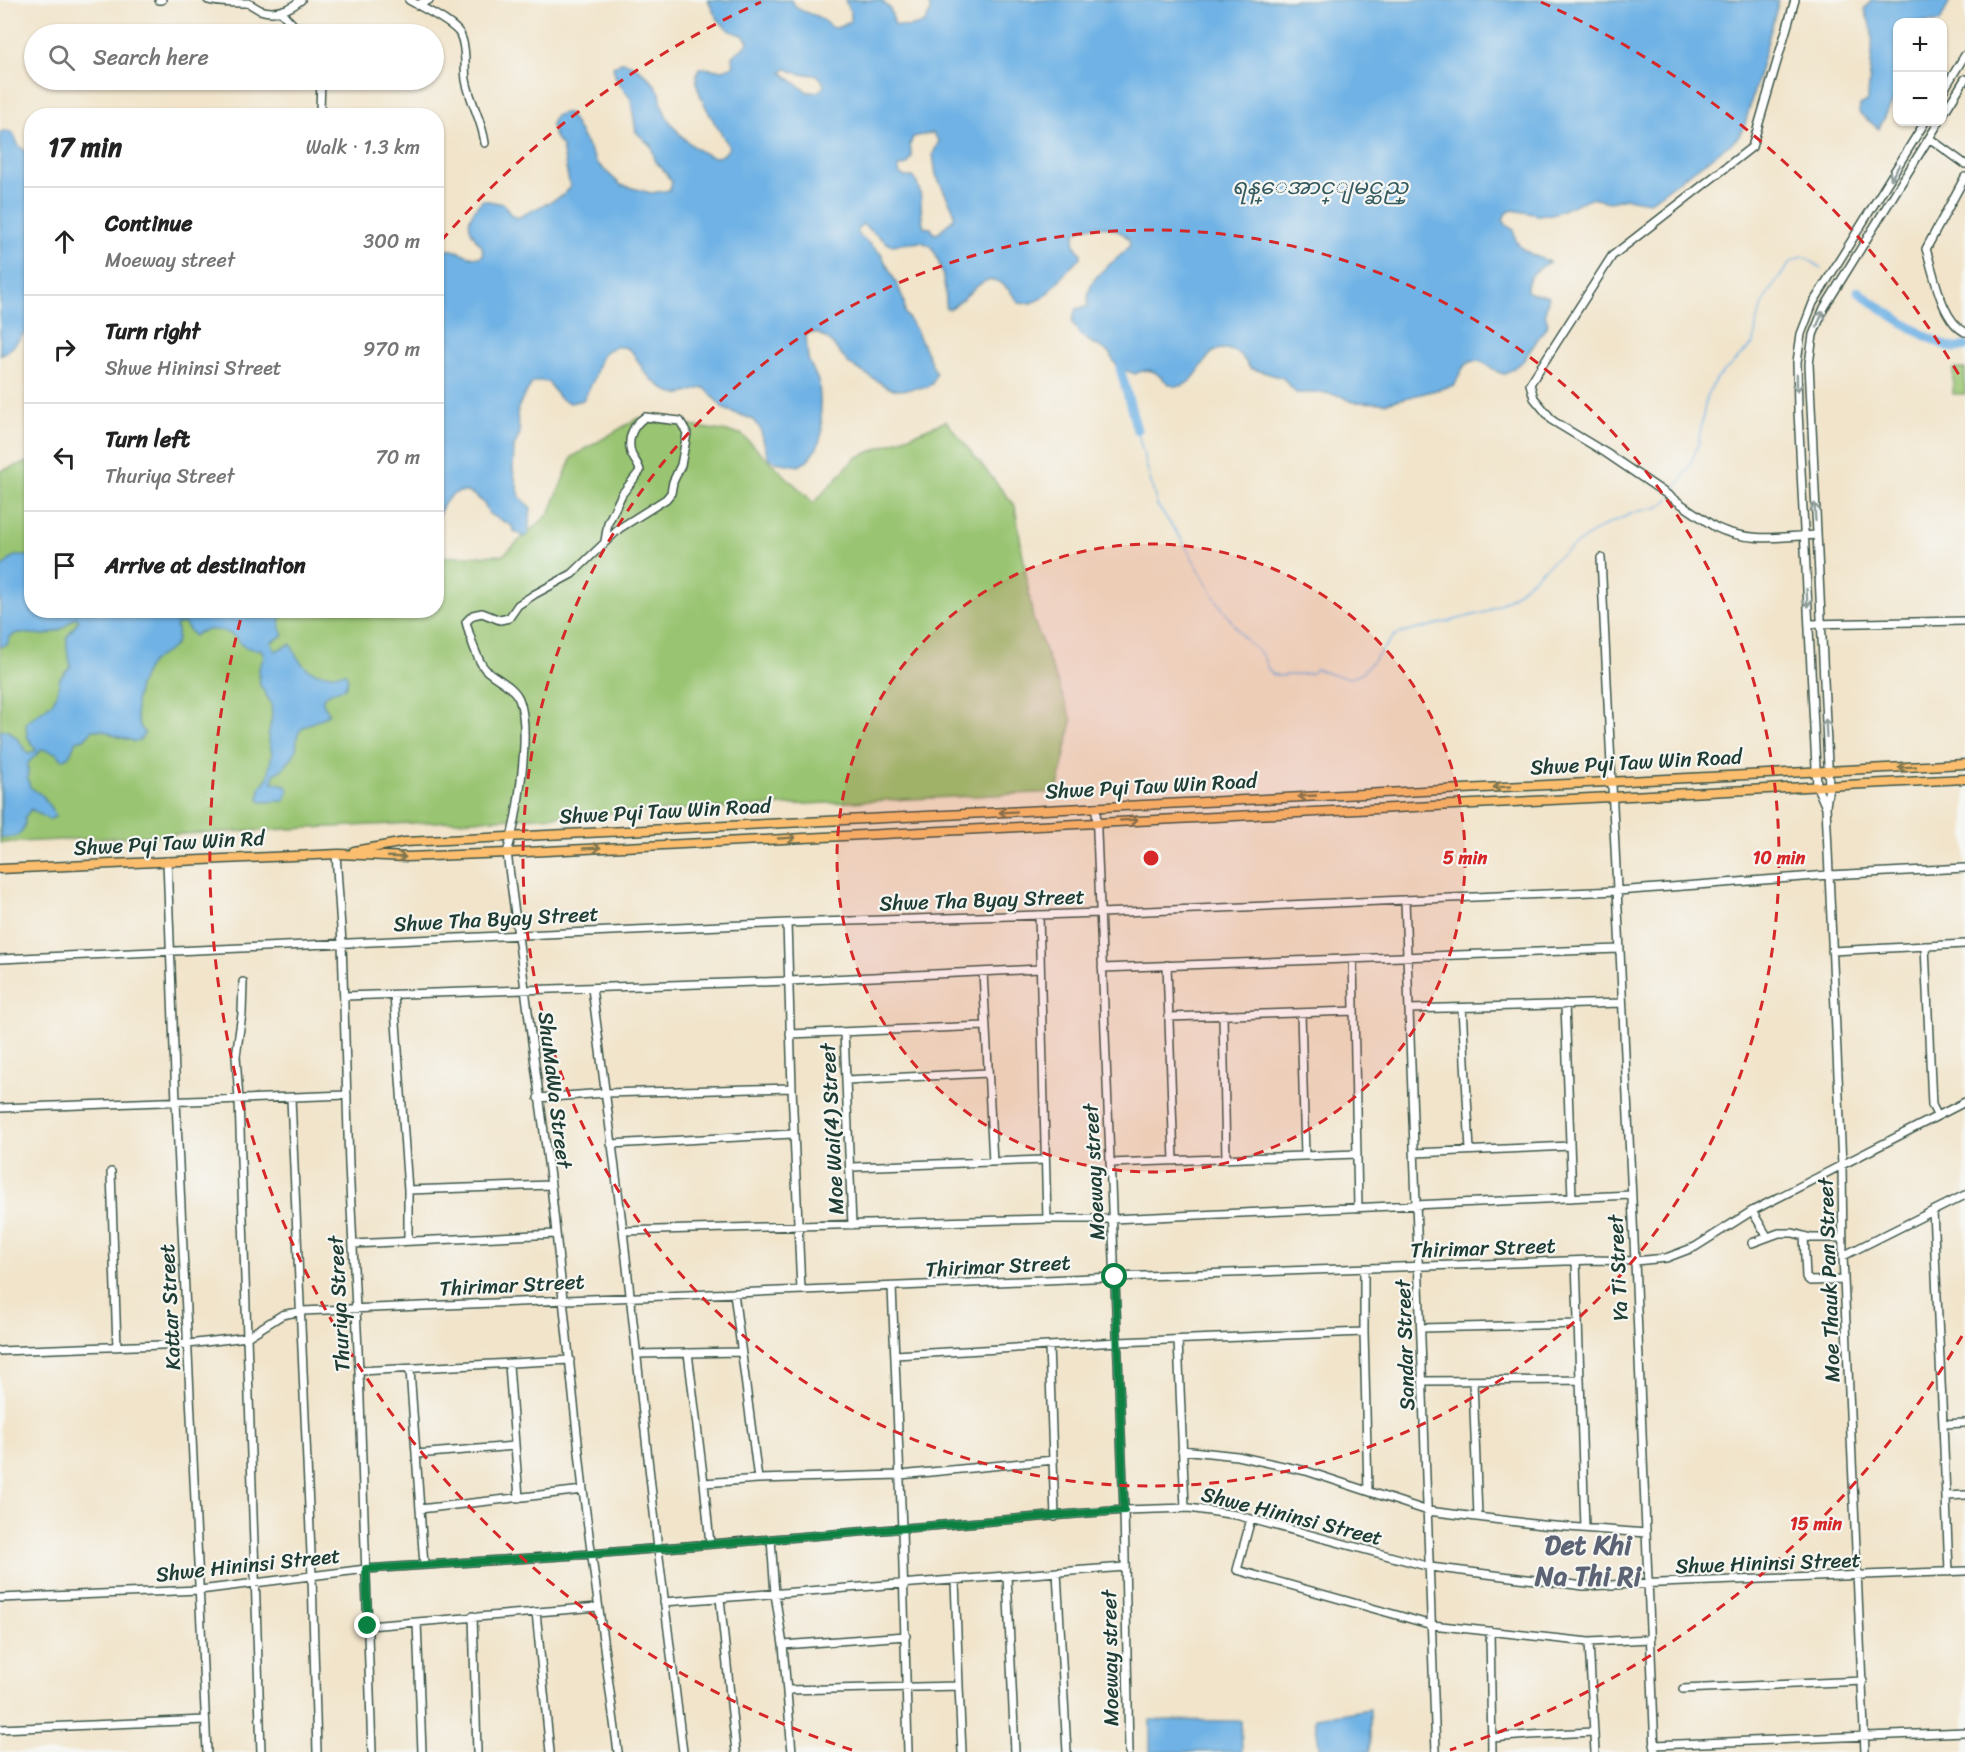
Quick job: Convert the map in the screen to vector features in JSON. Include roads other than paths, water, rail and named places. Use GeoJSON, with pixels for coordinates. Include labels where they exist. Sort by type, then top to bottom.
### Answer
{"type":"FeatureCollection","features":[{"type":"Feature","properties":{"kind":"main road","name":"Shwe Pyi Taw Win Road"},"geometry":{"type":"LineString","coordinates":[[337,854],[405,842],[1965,764]]}},
{"type":"Feature","properties":{"kind":"main road","name":"Shwe Pyi Taw Win Road"},"geometry":{"type":"LineString","coordinates":[[337,854],[407,857],[507,853],[1965,779]]}},
{"type":"Feature","properties":{"kind":"main road","name":"Shwe Pyi Taw Win Rd"},"geometry":{"type":"LineString","coordinates":[[0,869],[337,854]]}},
{"type":"Feature","properties":{"kind":"street"},"geometry":{"type":"LineString","coordinates":[[208,0],[247,3],[260,10],[273,13],[281,12],[301,0]]}},
{"type":"Feature","properties":{"kind":"street"},"geometry":{"type":"LineString","coordinates":[[409,0],[453,26],[459,34],[464,51],[466,80],[478,113],[485,143]]}},
{"type":"Feature","properties":{"kind":"street"},"geometry":{"type":"LineString","coordinates":[[417,5],[429,0]]}},
{"type":"Feature","properties":{"kind":"street"},"geometry":{"type":"LineString","coordinates":[[1795,0],[1752,147],[1612,256],[1530,384],[1530,388],[1534,398],[1553,421],[1730,535],[1746,538],[1816,535]]}},
{"type":"Feature","properties":{"kind":"street"},"geometry":{"type":"LineString","coordinates":[[281,12],[292,24]]}},
{"type":"Feature","properties":{"kind":"street"},"geometry":{"type":"LineString","coordinates":[[1947,85],[1965,55]]}},
{"type":"Feature","properties":{"kind":"street"},"geometry":{"type":"LineString","coordinates":[[1947,108],[1965,79]]}},
{"type":"Feature","properties":{"kind":"street"},"geometry":{"type":"LineString","coordinates":[[320,108],[321,90]]}},
{"type":"Feature","properties":{"kind":"street"},"geometry":{"type":"LineString","coordinates":[[1826,806],[1816,787],[1797,362],[1801,334],[1813,303],[1923,126]]}},
{"type":"Feature","properties":{"kind":"street"},"geometry":{"type":"LineString","coordinates":[[1826,806],[1829,786],[1809,364],[1813,335],[1824,308],[1936,126]]}},
{"type":"Feature","properties":{"kind":"street"},"geometry":{"type":"LineString","coordinates":[[1929,138],[1965,164]]}},
{"type":"Feature","properties":{"kind":"street"},"geometry":{"type":"LineString","coordinates":[[1965,177],[1926,249],[1952,322],[1965,332]]}},
{"type":"Feature","properties":{"kind":"street","name":"ShuMaWa Street"},"geometry":{"type":"LineString","coordinates":[[605,541],[608,523],[622,494],[640,471],[639,464],[632,453],[631,434],[636,423],[645,417],[680,421],[687,433],[681,465],[666,499],[620,528],[572,574],[518,605],[509,618],[500,620],[482,613],[473,615],[466,622],[484,668],[501,680],[519,698],[523,719],[516,821],[507,853],[551,1185],[583,1490],[618,1752]]}},
{"type":"Feature","properties":{"kind":"street","name":"Ya Ti Street"},"geometry":{"type":"LineString","coordinates":[[1601,558],[1635,1261],[1654,1748]]}},
{"type":"Feature","properties":{"kind":"street"},"geometry":{"type":"LineString","coordinates":[[1809,624],[1965,621]]}},
{"type":"Feature","properties":{"kind":"street","name":"Moe Thauk Pan Street"},"geometry":{"type":"LineString","coordinates":[[1826,806],[1842,1166],[1842,1238],[1866,1752]]}},
{"type":"Feature","properties":{"kind":"street","name":"Moeway street"},"geometry":{"type":"LineString","coordinates":[[1096,807],[1124,1510],[1129,1752]]}},
{"type":"Feature","properties":{"kind":"street"},"geometry":{"type":"LineString","coordinates":[[862,819],[863,834]]}},
{"type":"Feature","properties":{"kind":"street"},"geometry":{"type":"LineString","coordinates":[[705,827],[705,842]]}},
{"type":"Feature","properties":{"kind":"street","name":"Thuriya Street"},"geometry":{"type":"LineString","coordinates":[[337,854],[357,1310],[372,1752]]}},
{"type":"Feature","properties":{"kind":"street","name":"Kattar Street"},"geometry":{"type":"LineString","coordinates":[[167,861],[176,1102],[207,1752]]}},
{"type":"Feature","properties":{"kind":"street","name":"Shwe Tha Byay Street"},"geometry":{"type":"LineString","coordinates":[[0,959],[787,923],[1100,913],[1617,891],[1830,875],[1965,868]]}},
{"type":"Feature","properties":{"kind":"street","name":"Sandar Street"},"geometry":{"type":"LineString","coordinates":[[1405,900],[1436,1752]]}},
{"type":"Feature","properties":{"kind":"street"},"geometry":{"type":"LineString","coordinates":[[1039,915],[1047,1219]]}},
{"type":"Feature","properties":{"kind":"street"},"geometry":{"type":"LineString","coordinates":[[787,923],[801,1290]]}},
{"type":"Feature","properties":{"kind":"street"},"geometry":{"type":"LineString","coordinates":[[1832,951],[1965,944]]}},
{"type":"Feature","properties":{"kind":"street"},"geometry":{"type":"LineString","coordinates":[[1925,946],[1932,1105],[1937,1115]]}},
{"type":"Feature","properties":{"kind":"street"},"geometry":{"type":"LineString","coordinates":[[1102,968],[1619,949]]}},
{"type":"Feature","properties":{"kind":"street"},"geometry":{"type":"LineString","coordinates":[[1353,959],[1358,1208]]}},
{"type":"Feature","properties":{"kind":"street"},"geometry":{"type":"LineString","coordinates":[[1167,965],[1173,1161]]}},
{"type":"Feature","properties":{"kind":"street"},"geometry":{"type":"LineString","coordinates":[[344,996],[789,981],[1040,969]]}},
{"type":"Feature","properties":{"kind":"street"},"geometry":{"type":"LineString","coordinates":[[983,972],[993,1162]]}},
{"type":"Feature","properties":{"kind":"street"},"geometry":{"type":"LineString","coordinates":[[243,982],[242,1014],[236,1056],[240,1100],[261,1752]]}},
{"type":"Feature","properties":{"kind":"street"},"geometry":{"type":"LineString","coordinates":[[592,988],[631,1297],[664,1602],[683,1752]]}},
{"type":"Feature","properties":{"kind":"street"},"geometry":{"type":"LineString","coordinates":[[394,995],[408,1190],[408,1240]]}},
{"type":"Feature","properties":{"kind":"street"},"geometry":{"type":"LineString","coordinates":[[1409,1009],[1622,1003]]}},
{"type":"Feature","properties":{"kind":"street"},"geometry":{"type":"LineString","coordinates":[[1565,1004],[1572,1197]]}},
{"type":"Feature","properties":{"kind":"street"},"geometry":{"type":"LineString","coordinates":[[1462,1008],[1470,1150]]}},
{"type":"Feature","properties":{"kind":"street"},"geometry":{"type":"LineString","coordinates":[[1169,1017],[1354,1011]]}},
{"type":"Feature","properties":{"kind":"street"},"geometry":{"type":"LineString","coordinates":[[1301,1012],[1305,1156]]}},
{"type":"Feature","properties":{"kind":"street"},"geometry":{"type":"LineString","coordinates":[[1223,1015],[1226,1159]]}},
{"type":"Feature","properties":{"kind":"street"},"geometry":{"type":"LineString","coordinates":[[790,1034],[985,1026]]}},
{"type":"Feature","properties":{"kind":"street","name":"Moe Wai(4) Street"},"geometry":{"type":"LineString","coordinates":[[844,1032],[852,1225]]}},
{"type":"Feature","properties":{"kind":"street"},"geometry":{"type":"LineString","coordinates":[[846,1080],[988,1073]]}},
{"type":"Feature","properties":{"kind":"street"},"geometry":{"type":"LineString","coordinates":[[538,1098],[605,1093],[792,1088]]}},
{"type":"Feature","properties":{"kind":"street"},"geometry":{"type":"LineString","coordinates":[[0,1108],[347,1095]]}},
{"type":"Feature","properties":{"kind":"street"},"geometry":{"type":"LineString","coordinates":[[291,1098],[302,1311],[317,1752]]}},
{"type":"Feature","properties":{"kind":"street","name":"Thirimar Street"},"geometry":{"type":"LineString","coordinates":[[0,1351],[188,1344],[247,1337],[282,1315],[302,1311],[1115,1277],[1576,1261],[1635,1261],[1666,1258],[1695,1247],[1752,1211],[1965,1102]]}},
{"type":"Feature","properties":{"kind":"street"},"geometry":{"type":"LineString","coordinates":[[612,1144],[794,1134]]}},
{"type":"Feature","properties":{"kind":"street"},"geometry":{"type":"LineString","coordinates":[[1415,1153],[1570,1146]]}},
{"type":"Feature","properties":{"kind":"street"},"geometry":{"type":"LineString","coordinates":[[1110,1163],[1357,1154]]}},
{"type":"Feature","properties":{"kind":"street"},"geometry":{"type":"LineString","coordinates":[[851,1167],[1045,1160]]}},
{"type":"Feature","properties":{"kind":"street"},"geometry":{"type":"LineString","coordinates":[[111,1172],[117,1347]]}},
{"type":"Feature","properties":{"kind":"street"},"geometry":{"type":"LineString","coordinates":[[408,1190],[551,1185]]}},
{"type":"Feature","properties":{"kind":"street"},"geometry":{"type":"LineString","coordinates":[[623,1231],[1112,1219],[1631,1195]]}},
{"type":"Feature","properties":{"kind":"street"},"geometry":{"type":"LineString","coordinates":[[1843,1257],[1965,1195]]}},
{"type":"Feature","properties":{"kind":"street"},"geometry":{"type":"LineString","coordinates":[[1752,1211],[1767,1236]]}},
{"type":"Feature","properties":{"kind":"street"},"geometry":{"type":"LineString","coordinates":[[1933,1211],[1949,1572]]}},
{"type":"Feature","properties":{"kind":"street"},"geometry":{"type":"LineString","coordinates":[[1752,1243],[1779,1233],[1842,1238]]}},
{"type":"Feature","properties":{"kind":"street"},"geometry":{"type":"LineString","coordinates":[[353,1244],[555,1234]]}},
{"type":"Feature","properties":{"kind":"street"},"geometry":{"type":"LineString","coordinates":[[1804,1236],[1806,1278],[1810,1281],[1844,1280]]}},
{"type":"Feature","properties":{"kind":"street"},"geometry":{"type":"LineString","coordinates":[[1576,1261],[1585,1528]]}},
{"type":"Feature","properties":{"kind":"street"},"geometry":{"type":"LineString","coordinates":[[1364,1269],[1368,1491]]}},
{"type":"Feature","properties":{"kind":"street"},"geometry":{"type":"LineString","coordinates":[[892,1287],[906,1636],[908,1752]]}},
{"type":"Feature","properties":{"kind":"street"},"geometry":{"type":"LineString","coordinates":[[734,1293],[758,1479]]}},
{"type":"Feature","properties":{"kind":"street"},"geometry":{"type":"LineString","coordinates":[[1421,1328],[1578,1324]]}},
{"type":"Feature","properties":{"kind":"street"},"geometry":{"type":"LineString","coordinates":[[895,1355],[1118,1342],[1364,1332]]}},
{"type":"Feature","properties":{"kind":"street"},"geometry":{"type":"LineString","coordinates":[[1178,1340],[1185,1508]]}},
{"type":"Feature","properties":{"kind":"street"},"geometry":{"type":"LineString","coordinates":[[1049,1346],[1055,1517]]}},
{"type":"Feature","properties":{"kind":"street"},"geometry":{"type":"LineString","coordinates":[[637,1354],[740,1352]]}},
{"type":"Feature","properties":{"kind":"street"},"geometry":{"type":"LineString","coordinates":[[687,1353],[710,1544]]}},
{"type":"Feature","properties":{"kind":"street"},"geometry":{"type":"LineString","coordinates":[[359,1371],[509,1365],[570,1360]]}},
{"type":"Feature","properties":{"kind":"street"},"geometry":{"type":"LineString","coordinates":[[509,1365],[519,1498]]}},
{"type":"Feature","properties":{"kind":"street"},"geometry":{"type":"LineString","coordinates":[[410,1370],[424,1565]]}},
{"type":"Feature","properties":{"kind":"street"},"geometry":{"type":"LineString","coordinates":[[1423,1382],[1580,1380]]}},
{"type":"Feature","properties":{"kind":"street"},"geometry":{"type":"LineString","coordinates":[[1473,1381],[1478,1517]]}},
{"type":"Feature","properties":{"kind":"street"},"geometry":{"type":"LineString","coordinates":[[1943,1424],[1965,1423]]}},
{"type":"Feature","properties":{"kind":"street"},"geometry":{"type":"LineString","coordinates":[[416,1454],[515,1446]]}},
{"type":"Feature","properties":{"kind":"street"},"geometry":{"type":"LineString","coordinates":[[1182,1450],[1237,1456],[1306,1471],[1428,1511],[1542,1526],[1646,1533]]}},
{"type":"Feature","properties":{"kind":"street"},"geometry":{"type":"LineString","coordinates":[[704,1483],[900,1475],[1054,1460]]}},
{"type":"Feature","properties":{"kind":"street"},"geometry":{"type":"LineString","coordinates":[[420,1509],[583,1490]]}},
{"type":"Feature","properties":{"kind":"street"},"geometry":{"type":"LineString","coordinates":[[1947,1496],[1965,1495]]}},
{"type":"Feature","properties":{"kind":"street","name":"Shwe Hininsi Street"},"geometry":{"type":"LineString","coordinates":[[0,1598],[200,1590],[366,1569],[658,1549],[1124,1510],[1185,1508],[1236,1515],[1430,1568],[1584,1586],[1965,1571]]}},
{"type":"Feature","properties":{"kind":"street"},"geometry":{"type":"LineString","coordinates":[[1251,1519],[1237,1570],[1432,1625],[1589,1642],[1650,1639]]}},
{"type":"Feature","properties":{"kind":"street"},"geometry":{"type":"LineString","coordinates":[[771,1539],[792,1752]]}},
{"type":"Feature","properties":{"kind":"street"},"geometry":{"type":"LineString","coordinates":[[664,1602],[1125,1567]]}},
{"type":"Feature","properties":{"kind":"street"},"geometry":{"type":"LineString","coordinates":[[1057,1572],[1067,1752]]}},
{"type":"Feature","properties":{"kind":"street"},"geometry":{"type":"LineString","coordinates":[[1006,1576],[1015,1752]]}},
{"type":"Feature","properties":{"kind":"street"},"geometry":{"type":"LineString","coordinates":[[956,1580],[962,1752]]}},
{"type":"Feature","properties":{"kind":"street"},"geometry":{"type":"LineString","coordinates":[[720,1598],[736,1752]]}},
{"type":"Feature","properties":{"kind":"street"},"geometry":{"type":"LineString","coordinates":[[368,1626],[598,1607]]}},
{"type":"Feature","properties":{"kind":"street"},"geometry":{"type":"LineString","coordinates":[[536,1612],[550,1752]]}},
{"type":"Feature","properties":{"kind":"street"},"geometry":{"type":"LineString","coordinates":[[472,1616],[477,1752]]}},
{"type":"Feature","properties":{"kind":"street"},"geometry":{"type":"LineString","coordinates":[[417,1622],[422,1752]]}},
{"type":"Feature","properties":{"kind":"street"},"geometry":{"type":"LineString","coordinates":[[1490,1631],[1492,1752]]}},
{"type":"Feature","properties":{"kind":"street"},"geometry":{"type":"LineString","coordinates":[[783,1645],[906,1636]]}},
{"type":"Feature","properties":{"kind":"street"},"geometry":{"type":"LineString","coordinates":[[1589,1642],[1595,1752]]}},
{"type":"Feature","properties":{"kind":"street"},"geometry":{"type":"LineString","coordinates":[[1683,1689],[1863,1681]]}},
{"type":"Feature","properties":{"kind":"street"},"geometry":{"type":"LineString","coordinates":[[787,1690],[959,1686]]}},
{"type":"Feature","properties":{"kind":"street"},"geometry":{"type":"LineString","coordinates":[[0,1729],[205,1720]]}},
{"type":"Feature","properties":{"kind":"street"},"geometry":{"type":"LineString","coordinates":[[1492,1738],[1594,1732]]}},
{"type":"Feature","properties":{"kind":"street"},"geometry":{"type":"LineString","coordinates":[[1654,1748],[1865,1735],[1965,1732]]}},
{"type":"Feature","properties":{"kind":"water","name":"ရန္ေအာင္ျမင္ဆည္"},"geometry":{"type":"Polygon","coordinates":[[[708,0],[791,0],[798,9],[837,28],[851,21],[851,13],[845,0],[881,0],[890,9],[895,25],[908,27],[925,23],[930,12],[929,0],[1779,0],[1745,124],[1733,142],[1649,202],[1626,198],[1610,202],[1590,198],[1553,214],[1538,215],[1513,210],[1506,213],[1503,220],[1514,230],[1521,247],[1549,262],[1531,277],[1527,291],[1549,297],[1545,313],[1548,324],[1523,361],[1505,374],[1484,363],[1473,361],[1465,366],[1455,385],[1386,403],[1353,402],[1341,396],[1325,393],[1296,393],[1283,378],[1250,368],[1237,353],[1221,349],[1208,357],[1188,383],[1174,386],[1150,371],[1135,374],[1120,367],[1114,362],[1111,354],[1080,334],[1072,322],[1076,309],[1088,306],[1088,295],[1095,278],[1130,246],[1129,239],[1117,231],[1096,226],[1076,232],[1074,243],[1081,253],[1080,258],[1046,295],[1038,300],[1019,303],[1000,282],[992,280],[977,286],[950,309],[946,308],[943,276],[931,246],[922,242],[890,245],[862,224],[858,229],[858,234],[881,254],[899,288],[905,313],[916,330],[936,373],[932,384],[926,387],[899,390],[889,388],[849,364],[829,340],[817,333],[809,333],[806,336],[808,359],[819,383],[822,433],[817,448],[807,461],[799,466],[775,462],[768,457],[760,428],[752,419],[724,409],[705,388],[678,395],[671,393],[647,375],[631,351],[627,348],[614,347],[602,356],[583,400],[570,403],[559,398],[548,382],[539,381],[532,383],[519,405],[517,416],[520,433],[514,447],[513,470],[520,497],[531,508],[528,534],[524,537],[514,531],[511,525],[489,514],[484,504],[469,493],[458,492],[449,497],[444,504],[444,251],[453,250],[475,257],[483,255],[482,246],[470,229],[469,223],[473,212],[483,200],[504,204],[510,214],[517,218],[564,195],[570,187],[562,147],[551,125],[557,115],[563,113],[569,113],[597,163],[621,185],[651,193],[670,190],[672,182],[656,163],[651,146],[636,132],[631,99],[616,79],[613,67],[621,62],[637,68],[653,83],[660,93],[668,118],[678,133],[692,146],[709,156],[717,157],[724,154],[729,147],[701,96],[696,76],[699,68],[724,70],[734,65],[732,57],[746,46],[748,41],[743,35],[730,31],[717,18],[708,0]],[[786,69],[782,72],[808,92],[817,92],[824,87],[818,77],[786,69]],[[933,133],[913,137],[910,145],[912,157],[907,165],[898,167],[900,174],[912,177],[916,182],[919,188],[924,227],[931,228],[934,234],[954,218],[954,211],[936,175],[933,154],[939,141],[933,133]]]}},
{"type":"Feature","properties":{"kind":"water"},"geometry":{"type":"Polygon","coordinates":[[[1872,0],[1950,0],[1942,18],[1893,18],[1893,100],[1879,129],[1859,113],[1860,105],[1868,101],[1872,60],[1871,27],[1865,8],[1872,0]]]}},
{"type":"Feature","properties":{"kind":"water"},"geometry":{"type":"Polygon","coordinates":[[[0,132],[12,132],[19,146],[24,150],[24,334],[10,349],[0,355],[0,132]]]}},
{"type":"Feature","properties":{"kind":"water"},"geometry":{"type":"Polygon","coordinates":[[[14,556],[24,556],[24,618],[75,618],[60,630],[46,635],[17,633],[10,637],[7,645],[0,647],[0,569],[14,556]]]}},
{"type":"Feature","properties":{"kind":"water"},"geometry":{"type":"Polygon","coordinates":[[[77,618],[174,618],[175,622],[184,618],[281,618],[280,629],[284,635],[271,642],[275,651],[291,644],[300,661],[312,671],[327,674],[346,673],[348,680],[345,688],[329,693],[323,698],[323,703],[329,713],[301,730],[297,736],[293,756],[274,774],[273,782],[284,785],[289,790],[284,801],[262,802],[259,800],[260,787],[268,777],[272,753],[268,737],[272,716],[271,703],[260,685],[259,668],[264,657],[261,649],[241,645],[232,635],[221,631],[203,631],[194,636],[184,623],[176,625],[178,634],[176,643],[169,651],[154,660],[139,686],[137,717],[145,733],[139,741],[135,742],[103,730],[93,730],[84,739],[76,741],[65,759],[56,753],[42,749],[28,763],[28,779],[30,787],[43,796],[56,816],[49,820],[31,809],[25,817],[22,832],[16,836],[1,838],[0,731],[6,730],[14,735],[28,754],[36,750],[27,736],[26,723],[52,703],[57,694],[60,678],[71,666],[67,637],[79,620],[77,618]]]}},
{"type":"Feature","properties":{"kind":"water"},"geometry":{"type":"Polygon","coordinates":[[[1370,1709],[1370,1752],[1320,1752],[1315,1718],[1370,1709]]]}},
{"type":"Feature","properties":{"kind":"water"},"geometry":{"type":"Polygon","coordinates":[[[1150,1720],[1241,1721],[1242,1752],[1150,1752],[1150,1720]]]}},
{"type":"Feature","properties":{"kind":"waterway"},"geometry":{"type":"LineString","coordinates":[[1671,495],[1689,468],[1698,445],[1706,399],[1715,380],[1754,343],[1757,319],[1768,293],[1791,262],[1803,256],[1821,268]]}},
{"type":"Feature","properties":{"kind":"waterway"},"geometry":{"type":"LineString","coordinates":[[1858,291],[1891,315],[1935,341],[1956,348],[1965,346]]}},
{"type":"Feature","properties":{"kind":"waterway"},"geometry":{"type":"LineString","coordinates":[[1120,368],[1137,430]]}},
{"type":"Feature","properties":{"kind":"waterway"},"geometry":{"type":"LineString","coordinates":[[1137,430],[1157,505],[1182,540],[1217,601],[1243,637],[1263,656],[1272,674],[1280,676],[1312,673],[1316,669],[1350,678],[1363,672],[1395,635],[1486,612],[1512,597],[1555,559],[1600,528],[1635,512],[1659,507],[1669,499]]}},
{"type":"Feature","properties":{"kind":"district","name":"Det Khi Na Thi Ri"},"geometry":{"type":"Point","coordinates":[1588,1560]}}]}
